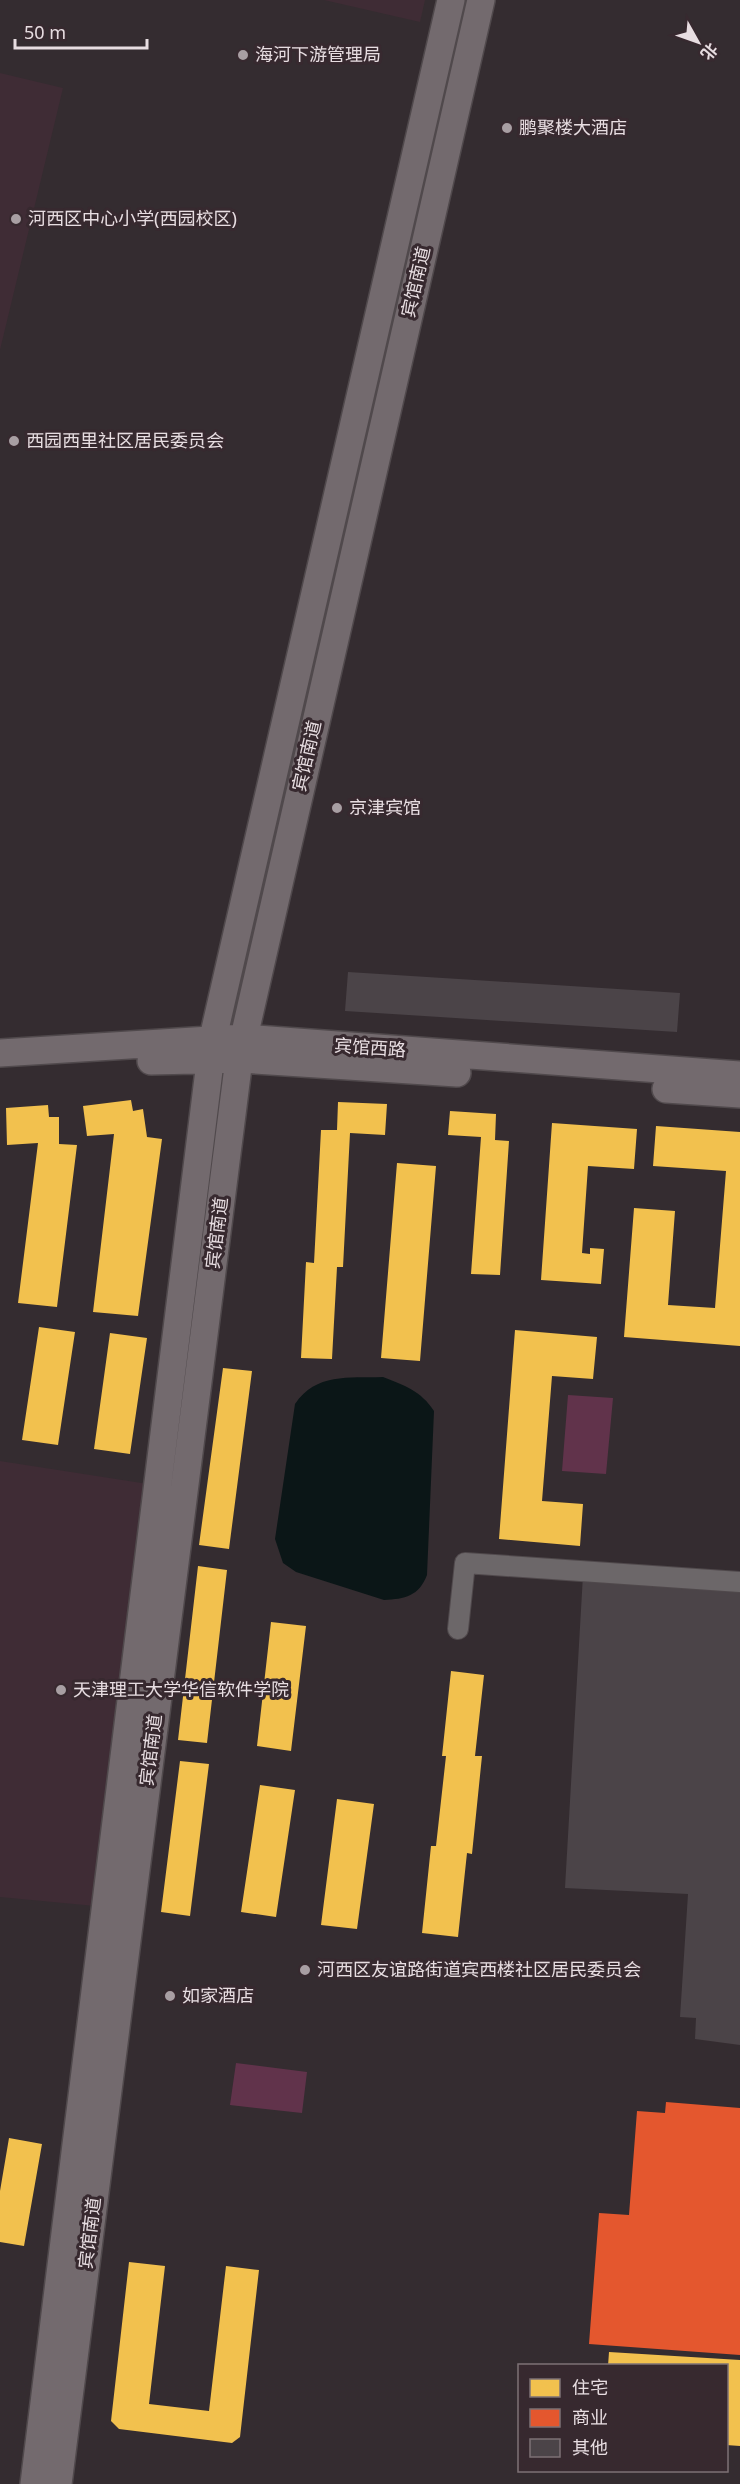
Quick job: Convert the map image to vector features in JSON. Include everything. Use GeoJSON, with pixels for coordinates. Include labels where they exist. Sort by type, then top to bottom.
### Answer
{"type":"FeatureCollection","features":[{"type":"Feature","properties":{"kind":"main road","name":"宾馆南道"},"geometry":{"type":"LineString","coordinates":[[34,2484],[211,1048],[451,0]]}},
{"type":"Feature","properties":{"kind":"main road","name":"宾馆南道"},"geometry":{"type":"LineString","coordinates":[[58,2484],[241,1048],[481,0]]}},
{"type":"Feature","properties":{"kind":"main road","name":"宾馆西路"},"geometry":{"type":"LineString","coordinates":[[0,1068],[211,1048]]}},
{"type":"Feature","properties":{"kind":"main road","name":"宾馆西路"},"geometry":{"type":"LineString","coordinates":[[241,1048],[740,1094]]}},
{"type":"Feature","properties":{"kind":"main road","name":"宾馆西路"},"geometry":{"type":"LineString","coordinates":[[0,1053],[241,1048],[740,1075]]}},
{"type":"Feature","properties":{"kind":"street"},"geometry":{"type":"LineString","coordinates":[[458,1629],[465,1563],[740,1582]]}},
{"type":"Feature","properties":{"kind":"shaded area"},"geometry":{"type":"Polygon","coordinates":[[[324,0],[425,0],[420,22],[324,0]]]}},
{"type":"Feature","properties":{"kind":"shaded area","name":"河西区中心小学(西园校区)"},"geometry":{"type":"Polygon","coordinates":[[[0,73],[63,88],[0,350],[0,73]]]}},
{"type":"Feature","properties":{"kind":"shaded area"},"geometry":{"type":"Polygon","coordinates":[[[383,1377],[405,1386],[424,1398],[434,1411],[427,1575],[420,1588],[410,1595],[384,1600],[296,1572],[283,1563],[275,1539],[295,1404],[303,1394],[323,1382],[345,1378],[383,1377]]]}},
{"type":"Feature","properties":{"kind":"shaded area"},"geometry":{"type":"Polygon","coordinates":[[[568,1395],[613,1398],[606,1474],[562,1471],[568,1395]]]}},
{"type":"Feature","properties":{"kind":"shaded area","name":"天津理工大学华信软件学院"},"geometry":{"type":"Polygon","coordinates":[[[0,1461],[148,1484],[95,1906],[0,1897],[0,1461]]]}},
{"type":"Feature","properties":{"kind":"shaded area"},"geometry":{"type":"Polygon","coordinates":[[[236,2063],[307,2072],[302,2113],[230,2105],[236,2063]]]}},
{"type":"Feature","properties":{"kind":"building: 住宅"},"geometry":{"type":"Polygon","coordinates":[[[131,1100],[133,1111],[143,1109],[147,1137],[162,1139],[138,1316],[93,1312],[114,1134],[87,1136],[83,1106],[131,1100]]]}},
{"type":"Feature","properties":{"kind":"building: 住宅"},"geometry":{"type":"Polygon","coordinates":[[[338,1102],[387,1104],[385,1135],[350,1133],[343,1267],[337,1267],[332,1359],[301,1358],[306,1262],[314,1263],[321,1130],[337,1130],[338,1102]]]}},
{"type":"Feature","properties":{"kind":"building: 住宅"},"geometry":{"type":"Polygon","coordinates":[[[48,1105],[49,1117],[59,1117],[59,1144],[77,1145],[57,1307],[18,1303],[38,1143],[7,1145],[6,1108],[48,1105]]]}},
{"type":"Feature","properties":{"kind":"building: 住宅"},"geometry":{"type":"Polygon","coordinates":[[[450,1111],[496,1114],[495,1140],[509,1141],[500,1275],[471,1274],[481,1137],[448,1135],[450,1111]]]}},
{"type":"Feature","properties":{"kind":"building: 住宅"},"geometry":{"type":"Polygon","coordinates":[[[552,1123],[637,1129],[634,1169],[588,1166],[582,1253],[590,1254],[590,1248],[604,1249],[601,1284],[541,1280],[552,1123]]]}},
{"type":"Feature","properties":{"kind":"building: 住宅"},"geometry":{"type":"Polygon","coordinates":[[[656,1126],[740,1132],[740,1346],[624,1337],[634,1208],[675,1211],[668,1305],[715,1308],[726,1171],[653,1166],[656,1126]]]}},
{"type":"Feature","properties":{"kind":"building: 住宅"},"geometry":{"type":"Polygon","coordinates":[[[397,1163],[436,1166],[420,1361],[381,1358],[397,1163]]]}},
{"type":"Feature","properties":{"kind":"building: 住宅"},"geometry":{"type":"Polygon","coordinates":[[[39,1327],[75,1332],[58,1445],[22,1440],[39,1327]]]}},
{"type":"Feature","properties":{"kind":"building: 住宅"},"geometry":{"type":"Polygon","coordinates":[[[515,1330],[597,1337],[593,1379],[552,1376],[542,1501],[583,1504],[580,1546],[499,1539],[515,1330]]]}},
{"type":"Feature","properties":{"kind":"building: 住宅"},"geometry":{"type":"Polygon","coordinates":[[[110,1333],[147,1338],[130,1454],[94,1449],[110,1333]]]}},
{"type":"Feature","properties":{"kind":"building: 住宅"},"geometry":{"type":"Polygon","coordinates":[[[223,1368],[252,1371],[229,1549],[199,1545],[223,1368]]]}},
{"type":"Feature","properties":{"kind":"building: 住宅"},"geometry":{"type":"Polygon","coordinates":[[[198,1566],[227,1570],[207,1743],[178,1740],[198,1566]]]}},
{"type":"Feature","properties":{"kind":"building: 住宅"},"geometry":{"type":"Polygon","coordinates":[[[271,1622],[306,1626],[291,1751],[257,1746],[271,1622]]]}},
{"type":"Feature","properties":{"kind":"building: 住宅"},"geometry":{"type":"Polygon","coordinates":[[[451,1671],[484,1675],[475,1756],[482,1756],[472,1854],[467,1853],[458,1937],[422,1933],[431,1846],[436,1846],[446,1756],[442,1756],[451,1671]]]}},
{"type":"Feature","properties":{"kind":"building: 住宅"},"geometry":{"type":"Polygon","coordinates":[[[180,1761],[209,1764],[190,1916],[161,1912],[180,1761]]]}},
{"type":"Feature","properties":{"kind":"building: 住宅"},"geometry":{"type":"Polygon","coordinates":[[[260,1785],[295,1790],[276,1917],[241,1912],[260,1785]]]}},
{"type":"Feature","properties":{"kind":"building: 住宅"},"geometry":{"type":"Polygon","coordinates":[[[337,1799],[374,1804],[357,1929],[321,1925],[337,1799]]]}},
{"type":"Feature","properties":{"kind":"building: 住宅"},"geometry":{"type":"Polygon","coordinates":[[[9,2138],[42,2144],[24,2246],[0,2242],[0,2191],[9,2138]]]}},
{"type":"Feature","properties":{"kind":"building: 住宅"},"geometry":{"type":"Polygon","coordinates":[[[129,2262],[165,2266],[149,2404],[209,2411],[226,2266],[259,2270],[240,2437],[232,2443],[119,2429],[111,2421],[129,2262]]]}},
{"type":"Feature","properties":{"kind":"building: 住宅"},"geometry":{"type":"Polygon","coordinates":[[[609,2352],[740,2360],[740,2446],[728,2445],[728,2364],[608,2364],[609,2352]]]}},
{"type":"Feature","properties":{"kind":"building: 商业"},"geometry":{"type":"Polygon","coordinates":[[[666,2102],[740,2108],[740,2355],[589,2344],[599,2213],[629,2215],[637,2111],[665,2113],[666,2102]]]}},
{"type":"Feature","properties":{"kind":"building: 其他"},"geometry":{"type":"Polygon","coordinates":[[[348,972],[680,993],[677,1032],[345,1011],[348,972]]]}},
{"type":"Feature","properties":{"kind":"building: 其他"},"geometry":{"type":"Polygon","coordinates":[[[583,1575],[740,1587],[740,2045],[695,2039],[696,2018],[680,2017],[688,1894],[565,1888],[583,1575]]]}},
{"type":"Feature","properties":{"kind":"place","name":"海河下游管理局"},"geometry":{"type":"Point","coordinates":[243,55]}},
{"type":"Feature","properties":{"kind":"place","name":"鹏聚楼大酒店"},"geometry":{"type":"Point","coordinates":[507,128]}},
{"type":"Feature","properties":{"kind":"place","name":"河西区中心小学(西园校区)"},"geometry":{"type":"Point","coordinates":[16,219]}},
{"type":"Feature","properties":{"kind":"place","name":"西园西里社区居民委员会"},"geometry":{"type":"Point","coordinates":[14,441]}},
{"type":"Feature","properties":{"kind":"place","name":"京津宾馆"},"geometry":{"type":"Point","coordinates":[337,808]}},
{"type":"Feature","properties":{"kind":"place","name":"天津理工大学华信软件学院"},"geometry":{"type":"Point","coordinates":[61,1690]}},
{"type":"Feature","properties":{"kind":"place","name":"河西区友谊路街道宾西楼社区居民委员会"},"geometry":{"type":"Point","coordinates":[305,1970]}},
{"type":"Feature","properties":{"kind":"place","name":"如家酒店"},"geometry":{"type":"Point","coordinates":[170,1996]}}]}
